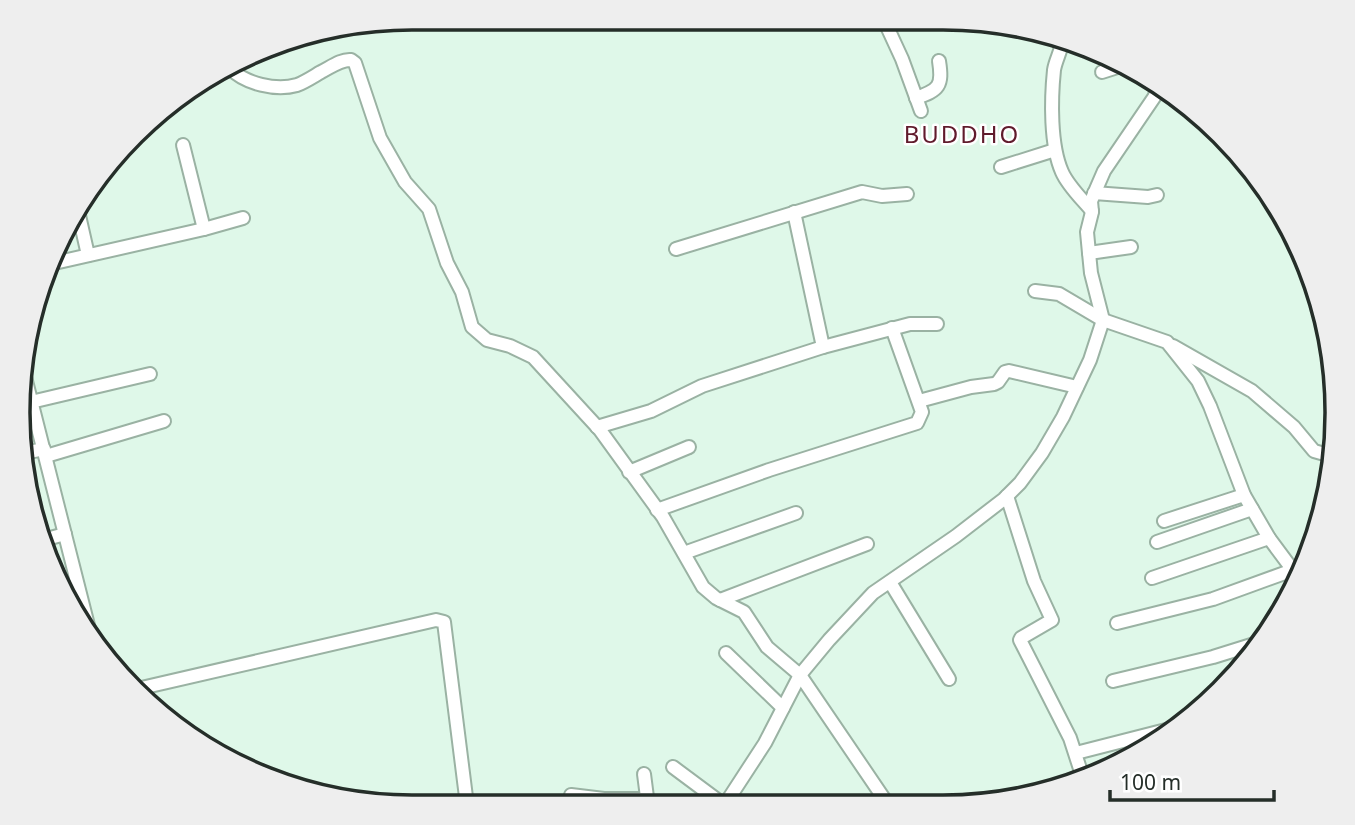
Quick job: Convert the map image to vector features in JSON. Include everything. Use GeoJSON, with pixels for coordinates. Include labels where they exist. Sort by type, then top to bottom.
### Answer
{"type":"FeatureCollection","features":[{"type":"Feature","properties":{"kind":"street"},"geometry":{"type":"LineString","coordinates":[[888,30],[921,111]]}},
{"type":"Feature","properties":{"kind":"street"},"geometry":{"type":"LineString","coordinates":[[1062,49],[1056,58],[1054,81],[1055,150],[1063,175],[1092,212]]}},
{"type":"Feature","properties":{"kind":"street"},"geometry":{"type":"LineString","coordinates":[[235,74],[259,84],[287,87],[299,84],[343,61],[351,60],[355,63],[380,138],[410,188],[429,209],[447,263],[462,292],[472,327],[487,340],[510,346],[533,357],[597,427],[657,510],[703,587],[720,600],[744,612],[767,647],[800,675],[882,795]]}},
{"type":"Feature","properties":{"kind":"street"},"geometry":{"type":"LineString","coordinates":[[916,98],[934,91],[940,83],[942,74],[939,61]]}},
{"type":"Feature","properties":{"kind":"street"},"geometry":{"type":"LineString","coordinates":[[1102,72],[1112,69]]}},
{"type":"Feature","properties":{"kind":"street"},"geometry":{"type":"LineString","coordinates":[[731,795],[765,743],[800,675],[829,640],[873,593],[956,536],[1007,496],[1020,483],[1063,417],[1101,331],[1103,320],[1091,273],[1087,232],[1092,212],[1091,201],[1104,171],[1155,94]]}},
{"type":"Feature","properties":{"kind":"street"},"geometry":{"type":"LineString","coordinates":[[183,145],[204,229]]}},
{"type":"Feature","properties":{"kind":"street"},"geometry":{"type":"LineString","coordinates":[[1001,167],[1055,150]]}},
{"type":"Feature","properties":{"kind":"street"},"geometry":{"type":"LineString","coordinates":[[676,249],[862,192],[882,197],[907,194]]}},
{"type":"Feature","properties":{"kind":"street"},"geometry":{"type":"LineString","coordinates":[[1094,193],[1148,197],[1157,195]]}},
{"type":"Feature","properties":{"kind":"street"},"geometry":{"type":"LineString","coordinates":[[794,212],[824,347]]}},
{"type":"Feature","properties":{"kind":"street"},"geometry":{"type":"LineString","coordinates":[[61,261],[243,218]]}},
{"type":"Feature","properties":{"kind":"street"},"geometry":{"type":"LineString","coordinates":[[80,222],[88,255]]}},
{"type":"Feature","properties":{"kind":"street"},"geometry":{"type":"LineString","coordinates":[[1089,253],[1131,247]]}},
{"type":"Feature","properties":{"kind":"street"},"geometry":{"type":"LineString","coordinates":[[1035,291],[1059,294],[1103,320],[1167,342],[1252,391],[1294,427],[1314,450],[1323,453]]}},
{"type":"Feature","properties":{"kind":"street"},"geometry":{"type":"LineString","coordinates":[[597,427],[651,411],[702,386],[824,347],[911,324],[937,324]]}},
{"type":"Feature","properties":{"kind":"street"},"geometry":{"type":"LineString","coordinates":[[657,510],[769,470],[918,423],[922,412],[919,401],[892,328]]}},
{"type":"Feature","properties":{"kind":"street"},"geometry":{"type":"LineString","coordinates":[[1167,342],[1198,381],[1210,405],[1244,495],[1269,538],[1292,569]]}},
{"type":"Feature","properties":{"kind":"street"},"geometry":{"type":"LineString","coordinates":[[919,401],[971,387],[994,384],[1009,371],[1077,387]]}},
{"type":"Feature","properties":{"kind":"street"},"geometry":{"type":"LineString","coordinates":[[32,402],[150,374]]}},
{"type":"Feature","properties":{"kind":"street"},"geometry":{"type":"LineString","coordinates":[[31,397],[84,609]]}},
{"type":"Feature","properties":{"kind":"street"},"geometry":{"type":"LineString","coordinates":[[32,453],[45,453],[164,421]]}},
{"type":"Feature","properties":{"kind":"street"},"geometry":{"type":"LineString","coordinates":[[629,472],[689,447]]}},
{"type":"Feature","properties":{"kind":"street"},"geometry":{"type":"LineString","coordinates":[[1164,521],[1244,495]]}},
{"type":"Feature","properties":{"kind":"street"},"geometry":{"type":"LineString","coordinates":[[1007,496],[1034,581],[1052,620],[1020,640],[1076,752],[1081,769]]}},
{"type":"Feature","properties":{"kind":"street"},"geometry":{"type":"LineString","coordinates":[[1157,542],[1252,509]]}},
{"type":"Feature","properties":{"kind":"street"},"geometry":{"type":"LineString","coordinates":[[684,553],[796,513]]}},
{"type":"Feature","properties":{"kind":"street"},"geometry":{"type":"LineString","coordinates":[[51,538],[65,534]]}},
{"type":"Feature","properties":{"kind":"street"},"geometry":{"type":"LineString","coordinates":[[1152,578],[1269,538]]}},
{"type":"Feature","properties":{"kind":"street"},"geometry":{"type":"LineString","coordinates":[[720,600],[867,544]]}},
{"type":"Feature","properties":{"kind":"street"},"geometry":{"type":"LineString","coordinates":[[1117,623],[1213,599],[1290,573]]}},
{"type":"Feature","properties":{"kind":"street"},"geometry":{"type":"LineString","coordinates":[[890,582],[949,679]]}},
{"type":"Feature","properties":{"kind":"street"},"geometry":{"type":"LineString","coordinates":[[146,687],[436,620],[444,622],[466,795]]}},
{"type":"Feature","properties":{"kind":"street"},"geometry":{"type":"LineString","coordinates":[[1113,681],[1245,647]]}},
{"type":"Feature","properties":{"kind":"street"},"geometry":{"type":"LineString","coordinates":[[726,653],[783,708]]}},
{"type":"Feature","properties":{"kind":"street"},"geometry":{"type":"LineString","coordinates":[[1076,752],[1151,734]]}},
{"type":"Feature","properties":{"kind":"street"},"geometry":{"type":"LineString","coordinates":[[673,767],[710,795]]}},
{"type":"Feature","properties":{"kind":"street"},"geometry":{"type":"LineString","coordinates":[[644,774],[646,795]]}},
{"type":"Feature","properties":{"kind":"district","name":"BUDDHO"},"geometry":{"type":"Point","coordinates":[962,135]}}]}
